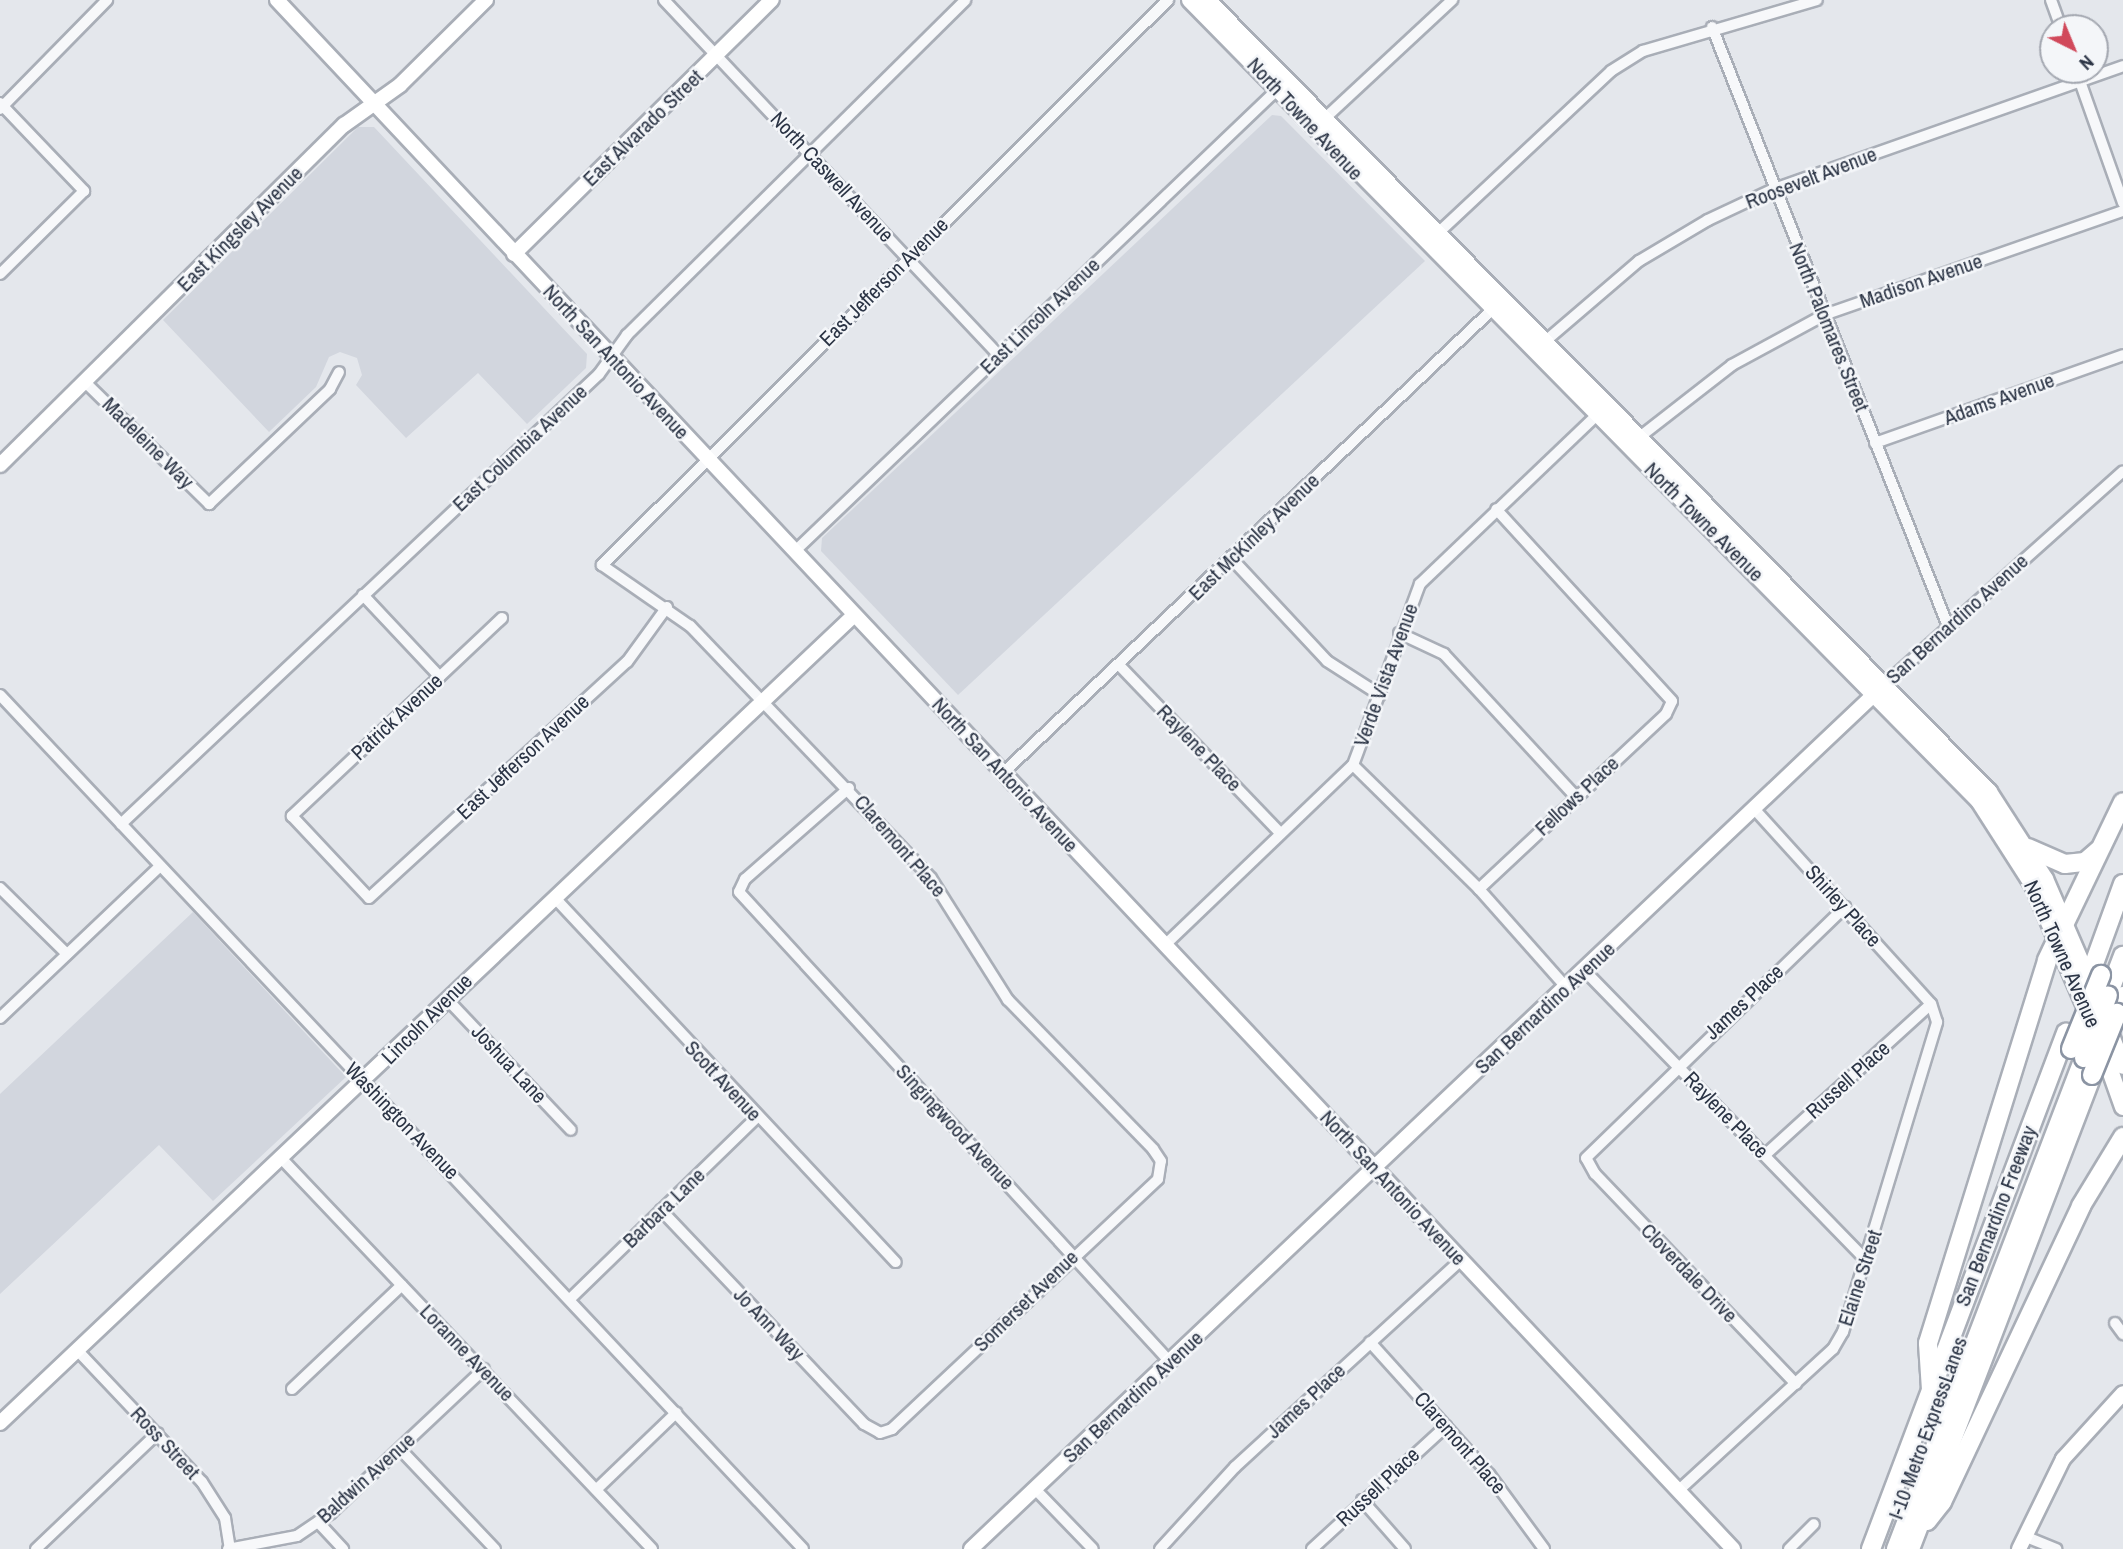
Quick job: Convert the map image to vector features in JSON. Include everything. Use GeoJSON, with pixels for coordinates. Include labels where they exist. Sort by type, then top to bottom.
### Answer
{"type":"FeatureCollection","features":[{"type":"Feature","properties":{"kind":"highway"},"geometry":{"type":"LineString","coordinates":[[1931,1390],[1928,1343],[2061,929],[2123,802]]}},
{"type":"Feature","properties":{"kind":"highway"},"geometry":{"type":"LineString","coordinates":[[2028,848],[2053,861],[2078,864],[2104,845]]}},
{"type":"Feature","properties":{"kind":"highway","name":"San Bernardino Freeway"},"geometry":{"type":"LineString","coordinates":[[1871,1549],[1931,1390],[2074,1046],[2123,884]]}},
{"type":"Feature","properties":{"kind":"highway"},"geometry":{"type":"LineString","coordinates":[[2098,968],[2123,914]]}},
{"type":"Feature","properties":{"kind":"highway","name":"I-10 Metro ExpressLanes"},"geometry":{"type":"LineString","coordinates":[[1883,1549],[2074,1046],[2116,1001],[2123,956]]}},
{"type":"Feature","properties":{"kind":"highway","name":"San Bernardino Freeway"},"geometry":{"type":"LineString","coordinates":[[1912,1543],[2092,1076],[2116,1001]]}},
{"type":"Feature","properties":{"kind":"highway","name":"I-10 Metro ExpressLanes"},"geometry":{"type":"LineString","coordinates":[[1896,1549],[2074,1046]]}},
{"type":"Feature","properties":{"kind":"highway"},"geometry":{"type":"LineString","coordinates":[[1912,1543],[1942,1502],[2022,1324],[2101,1173],[2123,1137]]}},
{"type":"Feature","properties":{"kind":"highway"},"geometry":{"type":"LineString","coordinates":[[2101,1173],[2123,1165]]}},
{"type":"Feature","properties":{"kind":"main road","name":"North San Antonio Avenue"},"geometry":{"type":"LineString","coordinates":[[276,0],[1733,1549]]}},
{"type":"Feature","properties":{"kind":"main road","name":"East Kingsley Avenue"},"geometry":{"type":"LineString","coordinates":[[0,465],[373,102],[400,85],[486,0]]}},
{"type":"Feature","properties":{"kind":"main road","name":"East Alvarado Street"},"geometry":{"type":"LineString","coordinates":[[514,254],[772,0]]}},
{"type":"Feature","properties":{"kind":"main road","name":"North Towne Avenue"},"geometry":{"type":"LineString","coordinates":[[1190,0],[1210,4],[1319,124],[1538,347],[1880,689],[1989,792],[2028,848],[2120,1067],[2123,1107]]}},
{"type":"Feature","properties":{"kind":"main road","name":"North Towne Avenue"},"geometry":{"type":"LineString","coordinates":[[1319,124],[1437,234],[1497,304]]}},
{"type":"Feature","properties":{"kind":"main road","name":"Lincoln Avenue"},"geometry":{"type":"LineString","coordinates":[[0,1423],[281,1157],[365,1082],[447,999],[854,615]]}},
{"type":"Feature","properties":{"kind":"main road","name":"North Towne Avenue"},"geometry":{"type":"LineString","coordinates":[[1880,689],[1979,801],[2007,838],[2061,929]]}},
{"type":"Feature","properties":{"kind":"main road","name":"San Bernardino Avenue"},"geometry":{"type":"LineString","coordinates":[[971,1549],[1585,971],[1880,689]]}},
{"type":"Feature","properties":{"kind":"main road"},"geometry":{"type":"LineString","coordinates":[[2120,1067],[2123,1095]]}},
{"type":"Feature","properties":{"kind":"main road"},"geometry":{"type":"LineString","coordinates":[[2021,1543],[2063,1460],[2123,1393]]}},
{"type":"Feature","properties":{"kind":"street"},"geometry":{"type":"LineString","coordinates":[[0,274],[84,191],[1,106],[107,0]]}},
{"type":"Feature","properties":{"kind":"street","name":"North Caswell Avenue"},"geometry":{"type":"LineString","coordinates":[[664,0],[812,154],[999,356]]}},
{"type":"Feature","properties":{"kind":"street","name":"East Columbia Avenue"},"geometry":{"type":"LineString","coordinates":[[121,824],[599,373],[609,355],[965,0]]}},
{"type":"Feature","properties":{"kind":"street","name":"East Jefferson Avenue"},"geometry":{"type":"LineString","coordinates":[[602,565],[1168,0]]}},
{"type":"Feature","properties":{"kind":"street"},"geometry":{"type":"LineString","coordinates":[[1319,124],[1452,0]]}},
{"type":"Feature","properties":{"kind":"street"},"geometry":{"type":"LineString","coordinates":[[1437,234],[1611,71],[1643,51],[1712,27],[1816,0]]}},
{"type":"Feature","properties":{"kind":"street","name":"North Palomares Street"},"geometry":{"type":"LineString","coordinates":[[1712,27],[1948,626]]}},
{"type":"Feature","properties":{"kind":"street","name":"Roosevelt Avenue"},"geometry":{"type":"LineString","coordinates":[[1538,347],[1639,261],[1774,189],[2075,84]]}},
{"type":"Feature","properties":{"kind":"street"},"geometry":{"type":"LineString","coordinates":[[2082,84],[2123,203]]}},
{"type":"Feature","properties":{"kind":"street","name":"East Lincoln Avenue"},"geometry":{"type":"LineString","coordinates":[[794,552],[1282,85]]}},
{"type":"Feature","properties":{"kind":"street","name":"Madison Avenue"},"geometry":{"type":"LineString","coordinates":[[1633,442],[1732,365],[1824,315],[2123,211]]}},
{"type":"Feature","properties":{"kind":"street","name":"East McKinley Avenue"},"geometry":{"type":"LineString","coordinates":[[1003,773],[1232,559],[1497,304]]}},
{"type":"Feature","properties":{"kind":"street","name":"Adams Avenue"},"geometry":{"type":"LineString","coordinates":[[1875,443],[2123,355]]}},
{"type":"Feature","properties":{"kind":"street","name":"Madeleine Way"},"geometry":{"type":"LineString","coordinates":[[86,383],[209,504],[330,389],[339,372]]}},
{"type":"Feature","properties":{"kind":"street","name":"Verde Vista Avenue"},"geometry":{"type":"LineString","coordinates":[[1166,944],[1279,832],[1353,765],[1380,695],[1399,633],[1420,584],[1602,411]]}},
{"type":"Feature","properties":{"kind":"street","name":"San Bernardino Avenue"},"geometry":{"type":"LineString","coordinates":[[1880,689],[2123,471]]}},
{"type":"Feature","properties":{"kind":"street","name":"Fellows Place"},"geometry":{"type":"LineString","coordinates":[[1479,889],[1575,796],[1666,714],[1672,701],[1496,509]]}},
{"type":"Feature","properties":{"kind":"street"},"geometry":{"type":"LineString","coordinates":[[1232,559],[1327,661],[1380,695]]}},
{"type":"Feature","properties":{"kind":"street","name":"Claremont Place"},"geometry":{"type":"LineString","coordinates":[[602,565],[667,607],[849,788],[931,878],[1008,1000],[1161,1161]]}},
{"type":"Feature","properties":{"kind":"street"},"geometry":{"type":"LineString","coordinates":[[363,595],[440,677]]}},
{"type":"Feature","properties":{"kind":"street","name":"East Jefferson Avenue"},"geometry":{"type":"LineString","coordinates":[[292,816],[369,898],[627,662],[667,607]]}},
{"type":"Feature","properties":{"kind":"street","name":"Patrick Avenue"},"geometry":{"type":"LineString","coordinates":[[292,816],[502,618]]}},
{"type":"Feature","properties":{"kind":"street"},"geometry":{"type":"LineString","coordinates":[[1399,633],[1444,654],[1575,796]]}},
{"type":"Feature","properties":{"kind":"street","name":"Raylene Place"},"geometry":{"type":"LineString","coordinates":[[1119,665],[1279,832]]}},
{"type":"Feature","properties":{"kind":"street","name":"Washington Avenue"},"geometry":{"type":"LineString","coordinates":[[0,695],[571,1298],[803,1549]]}},
{"type":"Feature","properties":{"kind":"street"},"geometry":{"type":"LineString","coordinates":[[1353,765],[1479,889],[1567,988]]}},
{"type":"Feature","properties":{"kind":"street","name":"Singingwood Avenue"},"geometry":{"type":"LineString","coordinates":[[849,788],[745,879],[738,892],[1074,1254],[1170,1362]]}},
{"type":"Feature","properties":{"kind":"street","name":"Shirley Place"},"geometry":{"type":"LineString","coordinates":[[1753,808],[1931,1004]]}},
{"type":"Feature","properties":{"kind":"street"},"geometry":{"type":"LineString","coordinates":[[0,1018],[160,866]]}},
{"type":"Feature","properties":{"kind":"street"},"geometry":{"type":"LineString","coordinates":[[0,888],[67,954]]}},
{"type":"Feature","properties":{"kind":"street","name":"Scott Avenue"},"geometry":{"type":"LineString","coordinates":[[554,897],[756,1118],[895,1262]]}},
{"type":"Feature","properties":{"kind":"street","name":"James Place"},"geometry":{"type":"LineString","coordinates":[[1586,1158],[1678,1064],[1845,907]]}},
{"type":"Feature","properties":{"kind":"street","name":"Raylene Place"},"geometry":{"type":"LineString","coordinates":[[1585,971],[1866,1260]]}},
{"type":"Feature","properties":{"kind":"street","name":"Joshua Lane"},"geometry":{"type":"LineString","coordinates":[[447,999],[571,1130]]}},
{"type":"Feature","properties":{"kind":"street","name":"Russell Place"},"geometry":{"type":"LineString","coordinates":[[1765,1155],[1931,1004]]}},
{"type":"Feature","properties":{"kind":"street","name":"Elaine Street"},"geometry":{"type":"LineString","coordinates":[[1679,1490],[1796,1384],[1839,1340],[1934,1040],[1937,1022],[1931,1004]]}},
{"type":"Feature","properties":{"kind":"street","name":"Barbara Lane"},"geometry":{"type":"LineString","coordinates":[[571,1298],[756,1118]]}},
{"type":"Feature","properties":{"kind":"street","name":"Loranne Avenue"},"geometry":{"type":"LineString","coordinates":[[281,1157],[652,1549]]}},
{"type":"Feature","properties":{"kind":"street","name":"Cloverdale Drive"},"geometry":{"type":"LineString","coordinates":[[1586,1158],[1595,1174],[1796,1384]]}},
{"type":"Feature","properties":{"kind":"street","name":"Somerset Avenue"},"geometry":{"type":"LineString","coordinates":[[880,1433],[892,1429],[1074,1254],[1158,1179],[1161,1161]]}},
{"type":"Feature","properties":{"kind":"street","name":"Jo Ann Way"},"geometry":{"type":"LineString","coordinates":[[661,1210],[864,1424],[880,1433]]}},
{"type":"Feature","properties":{"kind":"street","name":"James Place"},"geometry":{"type":"LineString","coordinates":[[1160,1549],[1236,1467],[1460,1261]]}},
{"type":"Feature","properties":{"kind":"street"},"geometry":{"type":"LineString","coordinates":[[292,1389],[402,1285]]}},
{"type":"Feature","properties":{"kind":"street"},"geometry":{"type":"LineString","coordinates":[[2115,1323],[2123,1334]]}},
{"type":"Feature","properties":{"kind":"street","name":"Claremont Place"},"geometry":{"type":"LineString","coordinates":[[1370,1342],[1446,1426],[1544,1549]]}},
{"type":"Feature","properties":{"kind":"street","name":"Ross Street"},"geometry":{"type":"LineString","coordinates":[[78,1351],[158,1433],[215,1502],[229,1549]]}},
{"type":"Feature","properties":{"kind":"street","name":"Baldwin Avenue"},"geometry":{"type":"LineString","coordinates":[[229,1549],[297,1536],[318,1522],[484,1369]]}},
{"type":"Feature","properties":{"kind":"street"},"geometry":{"type":"LineString","coordinates":[[597,1489],[677,1413]]}},
{"type":"Feature","properties":{"kind":"street","name":"Russell Place"},"geometry":{"type":"LineString","coordinates":[[1312,1549],[1362,1500],[1446,1426]]}},
{"type":"Feature","properties":{"kind":"street"},"geometry":{"type":"LineString","coordinates":[[36,1549],[158,1433]]}},
{"type":"Feature","properties":{"kind":"street"},"geometry":{"type":"LineString","coordinates":[[400,1448],[495,1549]]}},
{"type":"Feature","properties":{"kind":"street"},"geometry":{"type":"LineString","coordinates":[[1035,1489],[1093,1549]]}},
{"type":"Feature","properties":{"kind":"street"},"geometry":{"type":"LineString","coordinates":[[1362,1500],[1405,1549]]}},
{"type":"Feature","properties":{"kind":"street"},"geometry":{"type":"LineString","coordinates":[[318,1522],[343,1549]]}},
{"type":"Feature","properties":{"kind":"street"},"geometry":{"type":"LineString","coordinates":[[1789,1549],[1814,1524]]}},
{"type":"Feature","properties":{"kind":"street"},"geometry":{"type":"LineString","coordinates":[[2021,1543],[2056,1549]]}},
{"type":"Feature","properties":{"kind":"shaded area"},"geometry":{"type":"Polygon","coordinates":[[[1272,115],[1281,116],[1425,261],[958,695],[821,551],[822,538],[1272,115]]]}},
{"type":"Feature","properties":{"kind":"shaded area"},"geometry":{"type":"Polygon","coordinates":[[[358,127],[374,127],[587,354],[586,368],[527,424],[478,373],[406,438],[356,385],[362,375],[357,358],[340,352],[329,357],[316,387],[269,432],[163,320],[358,127]]]}},
{"type":"Feature","properties":{"kind":"shaded area"},"geometry":{"type":"Polygon","coordinates":[[[193,912],[346,1077],[213,1201],[159,1145],[0,1294],[0,1094],[193,912]]]}}]}
